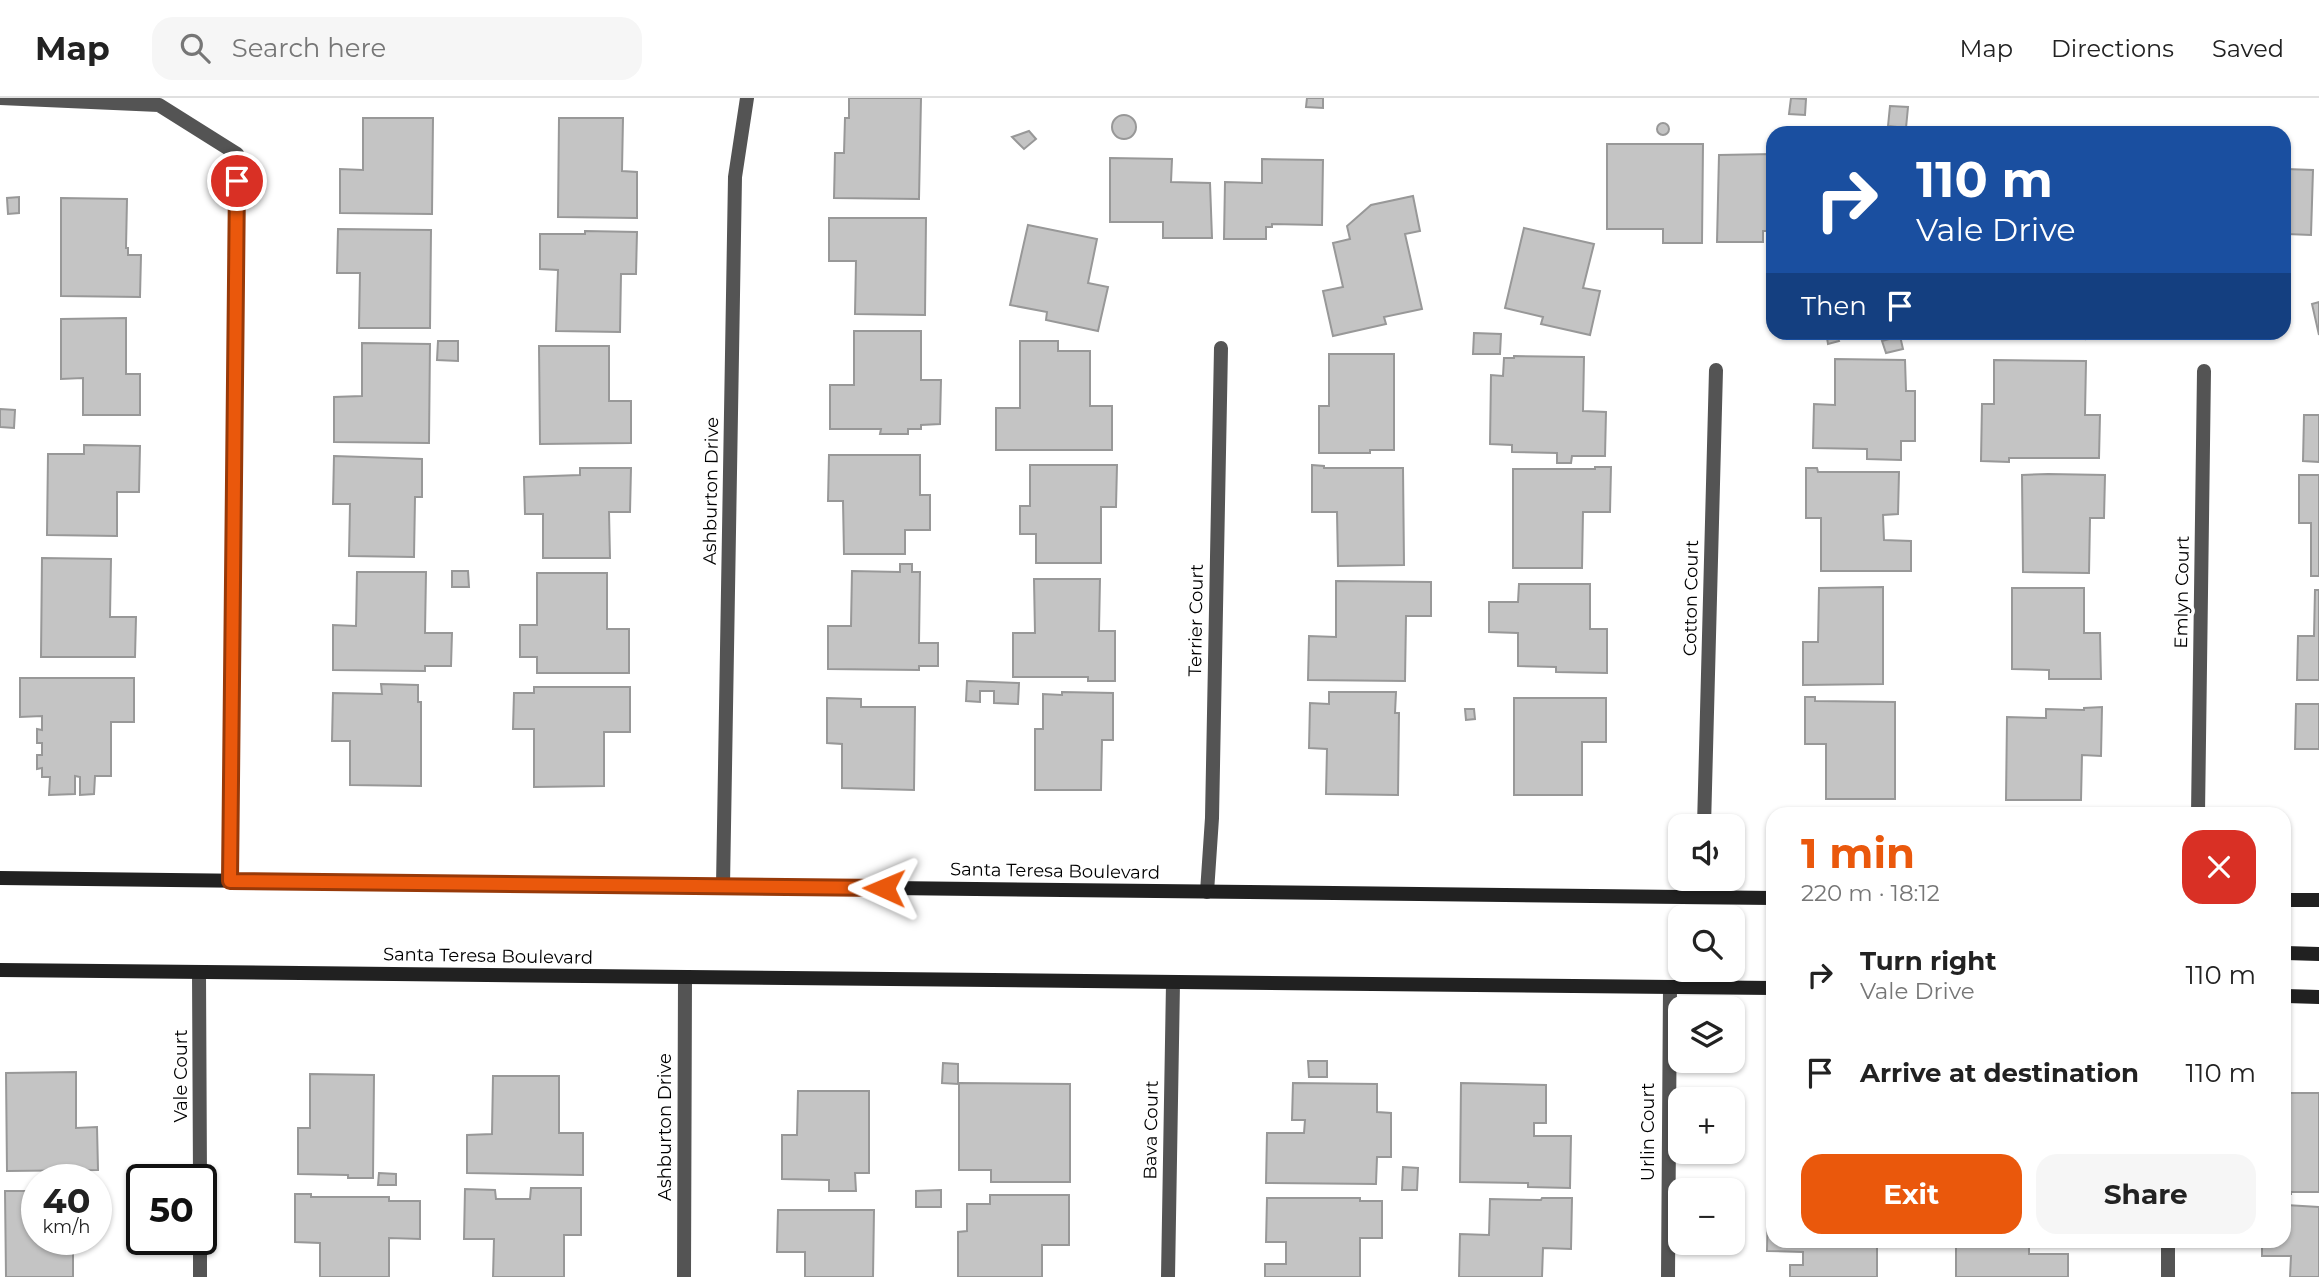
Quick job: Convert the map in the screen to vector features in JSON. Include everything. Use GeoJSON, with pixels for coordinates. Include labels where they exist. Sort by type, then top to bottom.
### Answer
{"type":"FeatureCollection","features":[{"type":"Feature","properties":{"kind":"main road","name":"Santa Teresa Boulevard"},"geometry":{"type":"LineString","coordinates":[[0,878],[1766,898]]}},
{"type":"Feature","properties":{"kind":"main road"},"geometry":{"type":"LineString","coordinates":[[2291,900],[2319,901]]}},
{"type":"Feature","properties":{"kind":"main road"},"geometry":{"type":"LineString","coordinates":[[2291,953],[2319,954]]}},
{"type":"Feature","properties":{"kind":"main road","name":"Santa Teresa Boulevard"},"geometry":{"type":"LineString","coordinates":[[0,970],[1766,988]]}},
{"type":"Feature","properties":{"kind":"main road"},"geometry":{"type":"LineString","coordinates":[[2291,996],[2319,997]]}},
{"type":"Feature","properties":{"kind":"street"},"geometry":{"type":"LineString","coordinates":[[0,98],[159,104],[237,154],[230,881]]}},
{"type":"Feature","properties":{"kind":"street","name":"Ashburton Drive"},"geometry":{"type":"LineString","coordinates":[[723,886],[735,177],[747,98]]}},
{"type":"Feature","properties":{"kind":"street","name":"Terrier Court"},"geometry":{"type":"LineString","coordinates":[[1207,892],[1212,818],[1221,348]]}},
{"type":"Feature","properties":{"kind":"street","name":"Cotton Court"},"geometry":{"type":"LineString","coordinates":[[1704,814],[1716,370]]}},
{"type":"Feature","properties":{"kind":"street","name":"Emlyn Court"},"geometry":{"type":"LineString","coordinates":[[2198,807],[2204,371]]}},
{"type":"Feature","properties":{"kind":"street"},"geometry":{"type":"LineString","coordinates":[[1702,891],[1702,898]]}},
{"type":"Feature","properties":{"kind":"street","name":"Vale Court"},"geometry":{"type":"LineString","coordinates":[[200,972],[200,1164]]}},
{"type":"Feature","properties":{"kind":"street","name":"Ashburton Drive"},"geometry":{"type":"LineString","coordinates":[[684,1277],[685,976]]}},
{"type":"Feature","properties":{"kind":"street","name":"Bava Court"},"geometry":{"type":"LineString","coordinates":[[1168,1277],[1173,983]]}},
{"type":"Feature","properties":{"kind":"street","name":"Urlin Court"},"geometry":{"type":"LineString","coordinates":[[1668,1277],[1670,988]]}},
{"type":"Feature","properties":{"kind":"street"},"geometry":{"type":"LineString","coordinates":[[2168,1248],[2168,1277]]}},
{"type":"Feature","properties":{"kind":"street"},"geometry":{"type":"LineString","coordinates":[[200,1255],[200,1277]]}},
{"type":"Feature","properties":{"kind":"building"},"geometry":{"type":"Polygon","coordinates":[[[849,98],[921,98],[919,199],[834,198],[835,153],[844,153],[845,118],[849,118],[849,98]]]}},
{"type":"Feature","properties":{"kind":"building"},"geometry":{"type":"Polygon","coordinates":[[[1307,98],[1323,98],[1323,108],[1306,107],[1307,98]]]}},
{"type":"Feature","properties":{"kind":"building"},"geometry":{"type":"Polygon","coordinates":[[[1791,98],[1806,99],[1805,115],[1789,114],[1791,98]]]}},
{"type":"Feature","properties":{"kind":"building"},"geometry":{"type":"Polygon","coordinates":[[[1890,106],[1908,107],[1906,126],[1888,126],[1890,106]]]}},
{"type":"Feature","properties":{"kind":"building"},"geometry":{"type":"Polygon","coordinates":[[[1124,115],[1133,118],[1136,127],[1133,136],[1124,139],[1115,136],[1112,127],[1115,118],[1124,115]]]}},
{"type":"Feature","properties":{"kind":"building"},"geometry":{"type":"Polygon","coordinates":[[[363,118],[433,118],[432,214],[340,213],[340,169],[363,170],[363,118]]]}},
{"type":"Feature","properties":{"kind":"building"},"geometry":{"type":"Polygon","coordinates":[[[559,118],[623,118],[622,171],[637,172],[637,218],[558,217],[559,118]]]}},
{"type":"Feature","properties":{"kind":"building"},"geometry":{"type":"Polygon","coordinates":[[[1663,123],[1669,129],[1663,135],[1657,129],[1663,123]]]}},
{"type":"Feature","properties":{"kind":"building"},"geometry":{"type":"Polygon","coordinates":[[[1029,131],[1036,139],[1024,149],[1012,137],[1029,131]]]}},
{"type":"Feature","properties":{"kind":"building"},"geometry":{"type":"Polygon","coordinates":[[[1607,144],[1703,144],[1702,243],[1663,243],[1663,229],[1607,229],[1607,144]]]}},
{"type":"Feature","properties":{"kind":"building"},"geometry":{"type":"Polygon","coordinates":[[[1766,154],[1766,231],[1763,231],[1763,242],[1717,242],[1719,155],[1766,154]]]}},
{"type":"Feature","properties":{"kind":"building"},"geometry":{"type":"Polygon","coordinates":[[[1110,158],[1172,159],[1171,182],[1210,183],[1212,238],[1163,238],[1163,222],[1110,222],[1110,158]]]}},
{"type":"Feature","properties":{"kind":"building"},"geometry":{"type":"Polygon","coordinates":[[[1262,159],[1323,160],[1322,225],[1272,224],[1272,227],[1266,227],[1266,239],[1224,239],[1225,182],[1262,183],[1262,159]]]}},
{"type":"Feature","properties":{"kind":"building"},"geometry":{"type":"Polygon","coordinates":[[[2291,169],[2313,170],[2311,235],[2291,234],[2291,169]]]}},
{"type":"Feature","properties":{"kind":"building"},"geometry":{"type":"Polygon","coordinates":[[[1413,196],[1420,231],[1405,234],[1422,309],[1384,317],[1386,324],[1333,336],[1323,291],[1343,287],[1333,243],[1350,239],[1347,226],[1371,205],[1413,196]]]}},
{"type":"Feature","properties":{"kind":"building"},"geometry":{"type":"Polygon","coordinates":[[[19,197],[19,213],[8,214],[7,198],[19,197]]]}},
{"type":"Feature","properties":{"kind":"building"},"geometry":{"type":"Polygon","coordinates":[[[61,198],[127,199],[126,248],[128,255],[141,255],[140,297],[61,296],[61,198]]]}},
{"type":"Feature","properties":{"kind":"building"},"geometry":{"type":"Polygon","coordinates":[[[829,218],[926,218],[925,315],[855,314],[856,261],[829,261],[829,218]]]}},
{"type":"Feature","properties":{"kind":"building"},"geometry":{"type":"Polygon","coordinates":[[[1028,225],[1097,239],[1088,283],[1108,287],[1098,331],[1046,320],[1047,312],[1010,305],[1028,225]]]}},
{"type":"Feature","properties":{"kind":"building"},"geometry":{"type":"Polygon","coordinates":[[[1524,228],[1594,244],[1583,288],[1600,291],[1590,335],[1541,324],[1543,317],[1505,308],[1524,228]]]}},
{"type":"Feature","properties":{"kind":"building"},"geometry":{"type":"Polygon","coordinates":[[[338,229],[431,230],[430,328],[359,328],[360,273],[337,273],[338,229]]]}},
{"type":"Feature","properties":{"kind":"building"},"geometry":{"type":"Polygon","coordinates":[[[585,231],[637,232],[636,274],[621,274],[620,332],[556,331],[558,270],[540,269],[540,234],[585,234],[585,231]]]}},
{"type":"Feature","properties":{"kind":"building"},"geometry":{"type":"Polygon","coordinates":[[[2319,302],[2319,335],[2312,304],[2319,302]]]}},
{"type":"Feature","properties":{"kind":"building"},"geometry":{"type":"Polygon","coordinates":[[[126,318],[126,374],[140,374],[140,415],[83,415],[83,378],[61,379],[61,319],[126,318]]]}},
{"type":"Feature","properties":{"kind":"building"},"geometry":{"type":"Polygon","coordinates":[[[854,331],[921,331],[921,380],[941,380],[940,424],[908,429],[908,434],[880,434],[881,429],[830,429],[830,385],[854,385],[854,331]]]}},
{"type":"Feature","properties":{"kind":"building"},"geometry":{"type":"Polygon","coordinates":[[[1474,333],[1501,334],[1500,354],[1473,354],[1474,333]]]}},
{"type":"Feature","properties":{"kind":"building"},"geometry":{"type":"Polygon","coordinates":[[[1901,340],[1903,349],[1886,353],[1882,341],[1901,340]]]}},
{"type":"Feature","properties":{"kind":"building"},"geometry":{"type":"Polygon","coordinates":[[[438,341],[458,341],[458,361],[437,360],[438,341]]]}},
{"type":"Feature","properties":{"kind":"building"},"geometry":{"type":"Polygon","coordinates":[[[1020,341],[1058,341],[1058,351],[1090,351],[1090,406],[1112,406],[1112,450],[996,450],[996,408],[1020,408],[1020,341]]]}},
{"type":"Feature","properties":{"kind":"building"},"geometry":{"type":"Polygon","coordinates":[[[362,343],[430,344],[429,443],[334,442],[334,397],[362,396],[362,343]]]}},
{"type":"Feature","properties":{"kind":"building"},"geometry":{"type":"Polygon","coordinates":[[[539,346],[609,346],[609,401],[631,401],[631,443],[540,444],[539,346]]]}},
{"type":"Feature","properties":{"kind":"building"},"geometry":{"type":"Polygon","coordinates":[[[1329,354],[1394,354],[1394,450],[1319,453],[1319,406],[1329,406],[1329,354]]]}},
{"type":"Feature","properties":{"kind":"building"},"geometry":{"type":"Polygon","coordinates":[[[1584,357],[1583,411],[1606,412],[1605,456],[1572,456],[1571,463],[1557,463],[1557,453],[1512,452],[1512,445],[1490,444],[1491,375],[1503,376],[1504,358],[1584,357]]]}},
{"type":"Feature","properties":{"kind":"building"},"geometry":{"type":"Polygon","coordinates":[[[1835,359],[1905,360],[1906,391],[1915,391],[1915,441],[1901,441],[1901,460],[1867,459],[1867,449],[1813,448],[1814,404],[1835,405],[1835,359]]]}},
{"type":"Feature","properties":{"kind":"building"},"geometry":{"type":"Polygon","coordinates":[[[1994,360],[2086,361],[2085,415],[2100,415],[2099,458],[2009,458],[2009,462],[1981,461],[1982,404],[1994,404],[1994,360]]]}},
{"type":"Feature","properties":{"kind":"building"},"geometry":{"type":"Polygon","coordinates":[[[0,409],[15,410],[14,428],[0,427],[0,409]]]}},
{"type":"Feature","properties":{"kind":"building"},"geometry":{"type":"Polygon","coordinates":[[[2304,415],[2319,415],[2319,462],[2303,461],[2304,415]]]}},
{"type":"Feature","properties":{"kind":"building"},"geometry":{"type":"Polygon","coordinates":[[[84,445],[140,446],[139,492],[117,492],[117,536],[47,535],[48,454],[84,454],[84,445]]]}},
{"type":"Feature","properties":{"kind":"building"},"geometry":{"type":"Polygon","coordinates":[[[829,455],[920,455],[920,495],[930,495],[930,530],[905,530],[905,554],[844,554],[843,501],[828,501],[829,455]]]}},
{"type":"Feature","properties":{"kind":"building"},"geometry":{"type":"Polygon","coordinates":[[[334,456],[422,459],[422,497],[415,497],[414,557],[349,556],[350,504],[333,504],[334,456]]]}},
{"type":"Feature","properties":{"kind":"building"},"geometry":{"type":"Polygon","coordinates":[[[1030,465],[1117,465],[1116,507],[1101,507],[1101,563],[1036,563],[1036,534],[1020,534],[1020,506],[1030,506],[1030,465]]]}},
{"type":"Feature","properties":{"kind":"building"},"geometry":{"type":"Polygon","coordinates":[[[1312,465],[1324,468],[1403,468],[1404,565],[1338,566],[1337,512],[1312,512],[1312,465]]]}},
{"type":"Feature","properties":{"kind":"building"},"geometry":{"type":"Polygon","coordinates":[[[1611,467],[1610,512],[1583,512],[1582,568],[1513,568],[1513,469],[1611,467]]]}},
{"type":"Feature","properties":{"kind":"building"},"geometry":{"type":"Polygon","coordinates":[[[580,468],[631,468],[630,512],[609,512],[610,558],[543,558],[543,514],[525,514],[524,477],[580,475],[580,468]]]}},
{"type":"Feature","properties":{"kind":"building"},"geometry":{"type":"Polygon","coordinates":[[[1806,468],[1817,468],[1818,472],[1899,472],[1898,514],[1883,515],[1884,540],[1911,541],[1911,571],[1821,571],[1821,518],[1806,518],[1806,468]]]}},
{"type":"Feature","properties":{"kind":"building"},"geometry":{"type":"Polygon","coordinates":[[[2022,475],[2105,475],[2104,518],[2090,518],[2089,573],[2023,572],[2022,475]]]}},
{"type":"Feature","properties":{"kind":"building"},"geometry":{"type":"Polygon","coordinates":[[[2299,475],[2319,475],[2319,576],[2311,576],[2311,523],[2299,523],[2299,475]]]}},
{"type":"Feature","properties":{"kind":"building"},"geometry":{"type":"Polygon","coordinates":[[[42,558],[111,559],[110,617],[136,617],[135,657],[41,657],[42,558]]]}},
{"type":"Feature","properties":{"kind":"building"},"geometry":{"type":"Polygon","coordinates":[[[900,564],[912,564],[912,572],[920,572],[919,643],[938,643],[938,666],[919,666],[919,670],[828,669],[828,626],[851,626],[852,571],[900,572],[900,564]]]}},
{"type":"Feature","properties":{"kind":"building"},"geometry":{"type":"Polygon","coordinates":[[[452,571],[468,571],[469,587],[452,587],[452,571]]]}},
{"type":"Feature","properties":{"kind":"building"},"geometry":{"type":"Polygon","coordinates":[[[357,572],[426,572],[425,633],[452,633],[451,666],[425,666],[425,671],[333,670],[333,625],[356,626],[357,572]]]}},
{"type":"Feature","properties":{"kind":"building"},"geometry":{"type":"Polygon","coordinates":[[[537,573],[607,573],[607,629],[629,629],[629,673],[537,673],[537,657],[520,657],[520,625],[537,625],[537,573]]]}},
{"type":"Feature","properties":{"kind":"building"},"geometry":{"type":"Polygon","coordinates":[[[1034,579],[1100,579],[1099,631],[1115,631],[1115,681],[1088,681],[1088,677],[1013,677],[1013,633],[1035,633],[1034,579]]]}},
{"type":"Feature","properties":{"kind":"building"},"geometry":{"type":"Polygon","coordinates":[[[1336,581],[1431,582],[1431,616],[1406,616],[1405,681],[1308,680],[1309,636],[1336,637],[1336,581]]]}},
{"type":"Feature","properties":{"kind":"building"},"geometry":{"type":"Polygon","coordinates":[[[1519,584],[1590,584],[1590,629],[1607,629],[1607,673],[1556,672],[1556,667],[1518,666],[1518,633],[1489,632],[1489,602],[1518,602],[1519,584]]]}},
{"type":"Feature","properties":{"kind":"building"},"geometry":{"type":"Polygon","coordinates":[[[1883,587],[1883,684],[1803,685],[1803,642],[1818,642],[1819,588],[1883,587]]]}},
{"type":"Feature","properties":{"kind":"building"},"geometry":{"type":"Polygon","coordinates":[[[2012,588],[2084,588],[2084,633],[2100,633],[2101,679],[2049,679],[2049,670],[2012,669],[2012,588]]]}},
{"type":"Feature","properties":{"kind":"building"},"geometry":{"type":"Polygon","coordinates":[[[2315,590],[2319,590],[2319,680],[2297,680],[2298,636],[2314,636],[2315,590]]]}},
{"type":"Feature","properties":{"kind":"building"},"geometry":{"type":"Polygon","coordinates":[[[20,678],[134,678],[134,722],[111,722],[111,776],[95,776],[94,794],[80,795],[80,777],[75,776],[75,794],[49,795],[50,777],[42,777],[42,768],[37,769],[37,755],[42,755],[42,743],[37,743],[37,729],[42,730],[42,716],[20,717],[20,678]]]}},
{"type":"Feature","properties":{"kind":"building"},"geometry":{"type":"Polygon","coordinates":[[[967,681],[1019,683],[1018,704],[994,703],[994,691],[980,691],[980,702],[966,701],[967,681]]]}},
{"type":"Feature","properties":{"kind":"building"},"geometry":{"type":"Polygon","coordinates":[[[381,684],[418,685],[418,702],[421,702],[421,786],[350,785],[350,741],[332,741],[333,693],[382,694],[381,684]]]}},
{"type":"Feature","properties":{"kind":"building"},"geometry":{"type":"Polygon","coordinates":[[[534,687],[630,687],[630,732],[604,732],[604,786],[534,787],[534,729],[513,729],[514,693],[534,693],[534,687]]]}},
{"type":"Feature","properties":{"kind":"building"},"geometry":{"type":"Polygon","coordinates":[[[1062,692],[1113,693],[1113,740],[1102,740],[1101,790],[1035,790],[1035,729],[1043,729],[1043,694],[1062,695],[1062,692]]]}},
{"type":"Feature","properties":{"kind":"building"},"geometry":{"type":"Polygon","coordinates":[[[1329,692],[1396,692],[1395,713],[1399,713],[1398,795],[1326,794],[1327,749],[1309,748],[1310,703],[1329,704],[1329,692]]]}},
{"type":"Feature","properties":{"kind":"building"},"geometry":{"type":"Polygon","coordinates":[[[1805,697],[1815,697],[1815,701],[1895,702],[1895,799],[1826,799],[1826,744],[1805,744],[1805,697]]]}},
{"type":"Feature","properties":{"kind":"building"},"geometry":{"type":"Polygon","coordinates":[[[827,698],[861,699],[861,707],[915,707],[914,790],[842,788],[842,744],[827,743],[827,698]]]}},
{"type":"Feature","properties":{"kind":"building"},"geometry":{"type":"Polygon","coordinates":[[[1514,698],[1606,698],[1606,742],[1582,742],[1582,795],[1514,795],[1514,698]]]}},
{"type":"Feature","properties":{"kind":"building"},"geometry":{"type":"Polygon","coordinates":[[[2296,704],[2319,704],[2319,749],[2295,749],[2296,704]]]}},
{"type":"Feature","properties":{"kind":"building"},"geometry":{"type":"Polygon","coordinates":[[[2102,707],[2101,756],[2082,755],[2081,800],[2006,800],[2007,717],[2046,718],[2046,709],[2084,710],[2102,707]]]}},
{"type":"Feature","properties":{"kind":"building"},"geometry":{"type":"Polygon","coordinates":[[[1465,709],[1474,709],[1475,719],[1466,720],[1465,709]]]}},
{"type":"Feature","properties":{"kind":"building"},"geometry":{"type":"Polygon","coordinates":[[[1308,1061],[1327,1061],[1327,1077],[1309,1077],[1308,1061]]]}},
{"type":"Feature","properties":{"kind":"building"},"geometry":{"type":"Polygon","coordinates":[[[943,1063],[958,1064],[958,1084],[942,1083],[943,1063]]]}},
{"type":"Feature","properties":{"kind":"building"},"geometry":{"type":"Polygon","coordinates":[[[76,1072],[76,1128],[97,1127],[98,1164],[21,1164],[21,1171],[7,1171],[6,1073],[76,1072]]]}},
{"type":"Feature","properties":{"kind":"building"},"geometry":{"type":"Polygon","coordinates":[[[310,1074],[374,1075],[373,1178],[298,1174],[298,1128],[310,1128],[310,1074]]]}},
{"type":"Feature","properties":{"kind":"building"},"geometry":{"type":"Polygon","coordinates":[[[493,1076],[559,1076],[559,1133],[583,1133],[583,1175],[467,1173],[467,1135],[492,1134],[493,1076]]]}},
{"type":"Feature","properties":{"kind":"building"},"geometry":{"type":"Polygon","coordinates":[[[959,1083],[1070,1084],[1070,1182],[991,1182],[991,1170],[959,1170],[959,1083]]]}},
{"type":"Feature","properties":{"kind":"building"},"geometry":{"type":"Polygon","coordinates":[[[1293,1083],[1377,1084],[1377,1112],[1391,1113],[1391,1157],[1377,1157],[1376,1184],[1266,1183],[1267,1133],[1304,1133],[1305,1120],[1292,1120],[1293,1083]]]}},
{"type":"Feature","properties":{"kind":"building"},"geometry":{"type":"Polygon","coordinates":[[[1461,1083],[1546,1085],[1546,1123],[1534,1123],[1534,1136],[1571,1136],[1570,1188],[1528,1187],[1528,1183],[1460,1182],[1461,1083]]]}},
{"type":"Feature","properties":{"kind":"building"},"geometry":{"type":"Polygon","coordinates":[[[798,1091],[869,1091],[869,1173],[855,1173],[856,1191],[829,1191],[829,1180],[782,1179],[782,1135],[797,1135],[798,1091]]]}},
{"type":"Feature","properties":{"kind":"building"},"geometry":{"type":"Polygon","coordinates":[[[2291,1093],[2319,1093],[2319,1192],[2291,1192],[2291,1093]]]}},
{"type":"Feature","properties":{"kind":"building"},"geometry":{"type":"Polygon","coordinates":[[[1403,1167],[1418,1168],[1417,1190],[1402,1190],[1403,1167]]]}},
{"type":"Feature","properties":{"kind":"building"},"geometry":{"type":"Polygon","coordinates":[[[379,1173],[396,1174],[396,1185],[378,1185],[379,1173]]]}},
{"type":"Feature","properties":{"kind":"building"},"geometry":{"type":"Polygon","coordinates":[[[531,1188],[581,1188],[581,1235],[564,1235],[564,1277],[493,1277],[494,1239],[464,1239],[465,1189],[495,1190],[496,1199],[530,1199],[531,1188]]]}},
{"type":"Feature","properties":{"kind":"building"},"geometry":{"type":"Polygon","coordinates":[[[941,1190],[941,1207],[916,1207],[916,1191],[941,1190]]]}},
{"type":"Feature","properties":{"kind":"building"},"geometry":{"type":"Polygon","coordinates":[[[5,1191],[21,1191],[21,1255],[73,1255],[73,1277],[6,1277],[5,1191]]]}},
{"type":"Feature","properties":{"kind":"building"},"geometry":{"type":"Polygon","coordinates":[[[295,1194],[311,1194],[311,1197],[389,1197],[389,1201],[420,1201],[420,1239],[389,1238],[389,1277],[320,1277],[320,1243],[295,1242],[295,1194]]]}},
{"type":"Feature","properties":{"kind":"building"},"geometry":{"type":"Polygon","coordinates":[[[990,1195],[1069,1195],[1069,1245],[1042,1245],[1042,1277],[958,1277],[958,1232],[967,1231],[967,1204],[990,1204],[990,1195]]]}},
{"type":"Feature","properties":{"kind":"building"},"geometry":{"type":"Polygon","coordinates":[[[1267,1198],[1360,1198],[1360,1201],[1382,1201],[1382,1238],[1360,1238],[1360,1277],[1265,1277],[1265,1264],[1286,1264],[1286,1242],[1266,1242],[1267,1198]]]}},
{"type":"Feature","properties":{"kind":"building"},"geometry":{"type":"Polygon","coordinates":[[[1572,1198],[1571,1249],[1543,1248],[1542,1277],[1459,1277],[1460,1234],[1489,1235],[1490,1199],[1572,1198]]]}},
{"type":"Feature","properties":{"kind":"building"},"geometry":{"type":"Polygon","coordinates":[[[2291,1205],[2319,1207],[2319,1277],[2290,1277],[2291,1256],[2262,1256],[2262,1248],[2291,1248],[2291,1205]]]}},
{"type":"Feature","properties":{"kind":"building"},"geometry":{"type":"Polygon","coordinates":[[[778,1210],[874,1210],[873,1277],[805,1277],[805,1252],[777,1252],[778,1210]]]}},
{"type":"Feature","properties":{"kind":"building"},"geometry":{"type":"Polygon","coordinates":[[[1767,1248],[1877,1248],[1877,1277],[1790,1277],[1790,1265],[1803,1265],[1803,1252],[1767,1251],[1767,1248]]]}},
{"type":"Feature","properties":{"kind":"building"},"geometry":{"type":"Polygon","coordinates":[[[1956,1248],[2029,1248],[2029,1254],[2068,1254],[2068,1277],[1956,1277],[1956,1248]]]}},
{"type":"Feature","properties":{"kind":"route"},"geometry":{"type":"LineString","coordinates":[[237,181],[230,881],[884,888]]}}]}
